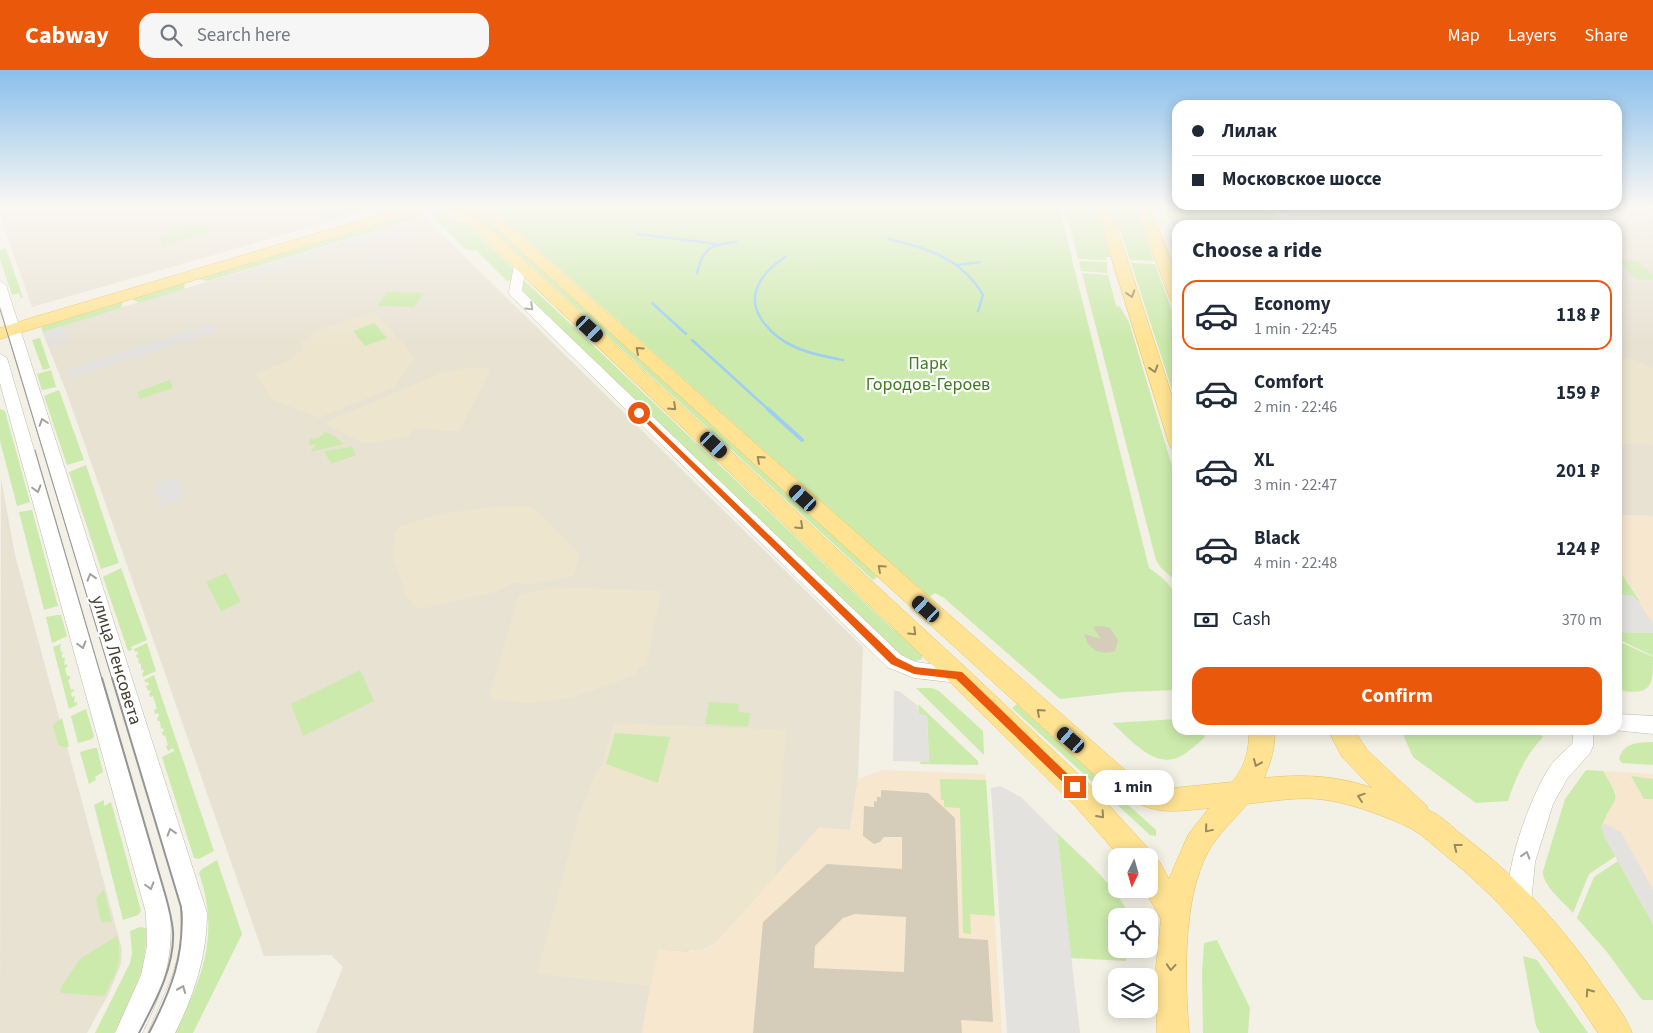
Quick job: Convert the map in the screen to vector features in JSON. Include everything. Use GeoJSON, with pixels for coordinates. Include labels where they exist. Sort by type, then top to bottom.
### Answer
{"type":"FeatureCollection","features":[{"type":"Feature","properties":{"kind":"main road"},"geometry":{"type":"LineString","coordinates":[[6,328],[258,252]]}},
{"type":"Feature","properties":{"kind":"main road"},"geometry":{"type":"LineString","coordinates":[[6,328],[37,321],[269,252]]}},
{"type":"Feature","properties":{"kind":"main road"},"geometry":{"type":"LineString","coordinates":[[506,252],[888,592],[1132,789],[1146,796],[1173,800],[1295,787],[1326,788],[1362,797],[1423,821]]}},
{"type":"Feature","properties":{"kind":"main road"},"geometry":{"type":"LineString","coordinates":[[528,252],[888,592],[958,675],[1086,799],[1130,848]]}},
{"type":"Feature","properties":{"kind":"main road"},"geometry":{"type":"LineString","coordinates":[[1117,252],[1172,425]]}},
{"type":"Feature","properties":{"kind":"main road"},"geometry":{"type":"LineString","coordinates":[[1160,252],[1172,283]]}},
{"type":"Feature","properties":{"kind":"main road"},"geometry":{"type":"LineString","coordinates":[[1173,1033],[1170,985],[1176,918],[1183,879],[1203,835],[1241,793],[1261,752],[1262,735]]}},
{"type":"Feature","properties":{"kind":"main road"},"geometry":{"type":"LineString","coordinates":[[1344,735],[1358,758],[1391,787],[1423,821],[1481,866],[1519,903],[1565,959],[1616,1033]]}},
{"type":"Feature","properties":{"kind":"main road"},"geometry":{"type":"LineString","coordinates":[[1158,887],[1176,918]]}},
{"type":"Feature","properties":{"kind":"street"},"geometry":{"type":"LineString","coordinates":[[520,265],[515,292],[894,661],[914,670],[958,675]]}},
{"type":"Feature","properties":{"kind":"street","name":"улица Ленсовета"},"geometry":{"type":"LineString","coordinates":[[0,285],[6,328],[33,392],[195,913],[196,932],[189,970],[161,1033]]}},
{"type":"Feature","properties":{"kind":"street","name":"улица Ленсовета"},"geometry":{"type":"LineString","coordinates":[[0,358],[6,400],[158,913],[160,942],[154,976],[128,1033]]}},
{"type":"Feature","properties":{"kind":"street"},"geometry":{"type":"LineString","coordinates":[[6,400],[33,392]]}},
{"type":"Feature","properties":{"kind":"street"},"geometry":{"type":"LineString","coordinates":[[1622,723],[1653,725]]}},
{"type":"Feature","properties":{"kind":"street"},"geometry":{"type":"LineString","coordinates":[[1519,903],[1523,862],[1543,801],[1559,772],[1583,746],[1583,735]]}},
{"type":"Feature","properties":{"kind":"shaded area"},"geometry":{"type":"Polygon","coordinates":[[[13,252],[224,252],[32,307],[13,252]]]}},
{"type":"Feature","properties":{"kind":"shaded area"},"geometry":{"type":"Polygon","coordinates":[[[307,252],[460,252],[863,647],[858,779],[850,830],[720,937],[687,952],[657,950],[642,1033],[316,1033],[343,967],[331,955],[264,956],[66,391],[42,331],[307,252]]]}},
{"type":"Feature","properties":{"kind":"shaded area"},"geometry":{"type":"Polygon","coordinates":[[[312,252],[334,252],[229,285],[225,279],[312,252]]]}},
{"type":"Feature","properties":{"kind":"shaded area"},"geometry":{"type":"Polygon","coordinates":[[[395,252],[404,252],[377,261],[378,264],[397,258],[400,261],[380,267],[377,265],[370,267],[366,261],[395,252]]]}},
{"type":"Feature","properties":{"kind":"shaded area"},"geometry":{"type":"Polygon","coordinates":[[[1622,252],[1653,252],[1653,516],[1622,515],[1622,252]]]}},
{"type":"Feature","properties":{"kind":"shaded area"},"geometry":{"type":"Polygon","coordinates":[[[375,312],[402,342],[414,359],[393,388],[318,418],[273,400],[255,374],[291,360],[291,356],[304,350],[301,343],[315,331],[375,312]]]}},
{"type":"Feature","properties":{"kind":"shaded area"},"geometry":{"type":"Polygon","coordinates":[[[210,324],[215,332],[70,378],[67,370],[210,324]]]}},
{"type":"Feature","properties":{"kind":"shaded area"},"geometry":{"type":"Polygon","coordinates":[[[62,326],[69,341],[49,347],[43,332],[62,326]]]}},
{"type":"Feature","properties":{"kind":"shaded area"},"geometry":{"type":"Polygon","coordinates":[[[1622,358],[1634,360],[1653,368],[1653,445],[1622,444],[1622,358]]]}},
{"type":"Feature","properties":{"kind":"shaded area"},"geometry":{"type":"Polygon","coordinates":[[[468,367],[491,369],[459,431],[413,429],[409,436],[365,444],[324,423],[441,373],[468,367]]]}},
{"type":"Feature","properties":{"kind":"shaded area"},"geometry":{"type":"Polygon","coordinates":[[[176,477],[184,499],[161,507],[153,485],[176,477]]]}},
{"type":"Feature","properties":{"kind":"shaded area"},"geometry":{"type":"Polygon","coordinates":[[[1,478],[15,555],[122,949],[121,964],[108,995],[87,1033],[0,1033],[1,478]]]}},
{"type":"Feature","properties":{"kind":"shaded area"},"geometry":{"type":"Polygon","coordinates":[[[496,506],[532,506],[580,555],[573,576],[535,584],[513,583],[495,592],[425,608],[415,607],[406,595],[393,558],[395,531],[402,526],[435,515],[496,506]]]}},
{"type":"Feature","properties":{"kind":"shaded area"},"geometry":{"type":"Polygon","coordinates":[[[1622,515],[1653,516],[1653,633],[1622,632],[1622,596],[1640,599],[1622,574],[1622,515]]]}},
{"type":"Feature","properties":{"kind":"shaded area"},"geometry":{"type":"Polygon","coordinates":[[[556,587],[661,591],[646,666],[638,666],[636,675],[571,698],[525,703],[496,700],[489,696],[519,595],[556,587]]]}},
{"type":"Feature","properties":{"kind":"shaded area"},"geometry":{"type":"Polygon","coordinates":[[[1622,595],[1633,596],[1639,602],[1653,621],[1653,633],[1622,632],[1622,595]]]}},
{"type":"Feature","properties":{"kind":"shaded area"},"geometry":{"type":"Polygon","coordinates":[[[894,691],[899,691],[917,705],[919,714],[927,716],[929,762],[893,761],[894,691]]]}},
{"type":"Feature","properties":{"kind":"shaded area"},"geometry":{"type":"Polygon","coordinates":[[[614,723],[786,730],[775,877],[714,944],[700,950],[658,950],[651,986],[537,974],[579,815],[594,776],[602,764],[614,723]]]}},
{"type":"Feature","properties":{"kind":"shaded area"},"geometry":{"type":"Polygon","coordinates":[[[883,770],[985,774],[1002,1033],[642,1033],[657,950],[687,952],[707,948],[714,944],[819,827],[850,830],[858,779],[883,770]]]}},
{"type":"Feature","properties":{"kind":"shaded area"},"geometry":{"type":"Polygon","coordinates":[[[1603,771],[1653,774],[1653,924],[1605,838],[1603,823],[1615,800],[1616,792],[1603,771]]]}},
{"type":"Feature","properties":{"kind":"shaded area"},"geometry":{"type":"Polygon","coordinates":[[[1000,786],[1021,797],[1057,833],[1080,1033],[1007,1033],[991,788],[1000,786]]]}},
{"type":"Feature","properties":{"kind":"shaded area"},"geometry":{"type":"Polygon","coordinates":[[[1603,823],[1621,832],[1653,890],[1653,924],[1605,838],[1602,830],[1603,823]]]}},
{"type":"Feature","properties":{"kind":"green space"},"geometry":{"type":"Polygon","coordinates":[[[0,252],[7,252],[23,298],[21,298],[19,293],[12,295],[0,259],[0,252]]]}},
{"type":"Feature","properties":{"kind":"green space"},"geometry":{"type":"Polygon","coordinates":[[[289,252],[305,252],[208,281],[198,279],[289,252]]]}},
{"type":"Feature","properties":{"kind":"green space"},"geometry":{"type":"Polygon","coordinates":[[[478,252],[496,252],[514,269],[514,280],[507,281],[478,252]]]}},
{"type":"Feature","properties":{"kind":"green space"},"geometry":{"type":"Polygon","coordinates":[[[516,252],[521,252],[878,576],[873,580],[516,252]]]}},
{"type":"Feature","properties":{"kind":"green space","name":"Парк Городов-Героев"},"geometry":{"type":"Polygon","coordinates":[[[541,252],[1070,252],[1149,568],[1163,578],[1172,590],[1172,690],[1124,692],[1060,699],[944,598],[935,593],[929,597],[541,252]]]}},
{"type":"Feature","properties":{"kind":"green space"},"geometry":{"type":"Polygon","coordinates":[[[1076,252],[1108,252],[1110,257],[1106,257],[1106,260],[1078,259],[1076,252]]]}},
{"type":"Feature","properties":{"kind":"green space"},"geometry":{"type":"Polygon","coordinates":[[[1127,252],[1151,252],[1154,261],[1130,260],[1127,252]]]}},
{"type":"Feature","properties":{"kind":"green space"},"geometry":{"type":"Polygon","coordinates":[[[1622,260],[1638,261],[1653,275],[1653,280],[1636,279],[1622,264],[1622,260]]]}},
{"type":"Feature","properties":{"kind":"green space"},"geometry":{"type":"Polygon","coordinates":[[[1079,261],[1107,262],[1107,273],[1081,271],[1079,261]]]}},
{"type":"Feature","properties":{"kind":"green space"},"geometry":{"type":"Polygon","coordinates":[[[1131,263],[1155,264],[1172,310],[1172,390],[1131,263]]]}},
{"type":"Feature","properties":{"kind":"green space"},"geometry":{"type":"Polygon","coordinates":[[[1082,273],[1108,275],[1116,306],[1120,307],[1129,322],[1172,466],[1172,578],[1161,568],[1156,560],[1082,273]]]}},
{"type":"Feature","properties":{"kind":"green space"},"geometry":{"type":"Polygon","coordinates":[[[524,280],[895,629],[922,655],[922,659],[915,661],[890,650],[522,295],[521,284],[524,280]]]}},
{"type":"Feature","properties":{"kind":"green space"},"geometry":{"type":"Polygon","coordinates":[[[185,283],[184,289],[139,303],[132,299],[185,283]]]}},
{"type":"Feature","properties":{"kind":"green space"},"geometry":{"type":"Polygon","coordinates":[[[387,292],[424,293],[414,307],[377,306],[387,292]]]}},
{"type":"Feature","properties":{"kind":"green space"},"geometry":{"type":"Polygon","coordinates":[[[123,302],[121,308],[43,332],[41,327],[123,302]]]}},
{"type":"Feature","properties":{"kind":"green space"},"geometry":{"type":"Polygon","coordinates":[[[374,323],[387,338],[365,346],[353,331],[374,323]]]}},
{"type":"Feature","properties":{"kind":"green space"},"geometry":{"type":"Polygon","coordinates":[[[40,338],[50,368],[43,370],[32,340],[40,338]]]}},
{"type":"Feature","properties":{"kind":"green space"},"geometry":{"type":"Polygon","coordinates":[[[51,370],[56,387],[42,390],[37,374],[51,370]]]}},
{"type":"Feature","properties":{"kind":"green space"},"geometry":{"type":"Polygon","coordinates":[[[170,380],[173,388],[140,399],[137,392],[170,380]]]}},
{"type":"Feature","properties":{"kind":"green space"},"geometry":{"type":"Polygon","coordinates":[[[59,390],[84,460],[67,465],[44,396],[59,390]]]}},
{"type":"Feature","properties":{"kind":"green space"},"geometry":{"type":"Polygon","coordinates":[[[0,409],[5,411],[30,502],[17,506],[0,441],[0,409]]]}},
{"type":"Feature","properties":{"kind":"green space"},"geometry":{"type":"Polygon","coordinates":[[[325,432],[344,444],[310,452],[317,444],[309,445],[310,439],[318,438],[325,432]]]}},
{"type":"Feature","properties":{"kind":"green space"},"geometry":{"type":"Polygon","coordinates":[[[352,447],[356,455],[331,464],[324,451],[352,447]]]}},
{"type":"Feature","properties":{"kind":"green space"},"geometry":{"type":"Polygon","coordinates":[[[86,465],[119,563],[101,569],[69,472],[86,465]]]}},
{"type":"Feature","properties":{"kind":"green space"},"geometry":{"type":"Polygon","coordinates":[[[32,510],[58,606],[44,610],[19,512],[32,510]]]}},
{"type":"Feature","properties":{"kind":"green space"},"geometry":{"type":"Polygon","coordinates":[[[121,568],[147,640],[131,647],[132,650],[128,651],[103,577],[121,568]]]}},
{"type":"Feature","properties":{"kind":"green space"},"geometry":{"type":"Polygon","coordinates":[[[226,573],[241,602],[221,611],[206,582],[226,573]]]}},
{"type":"Feature","properties":{"kind":"green space"},"geometry":{"type":"Polygon","coordinates":[[[1622,574],[1640,601],[1636,600],[1633,596],[1622,595],[1622,574]]]}},
{"type":"Feature","properties":{"kind":"green space"},"geometry":{"type":"Polygon","coordinates":[[[61,615],[67,636],[52,643],[46,617],[61,615]]]}},
{"type":"Feature","properties":{"kind":"green space"},"geometry":{"type":"Polygon","coordinates":[[[1622,632],[1653,633],[1653,656],[1622,641],[1622,632]]]}},
{"type":"Feature","properties":{"kind":"green space"},"geometry":{"type":"Polygon","coordinates":[[[147,643],[156,671],[143,677],[142,673],[144,672],[143,669],[141,670],[141,663],[139,664],[138,660],[140,659],[137,658],[137,651],[135,652],[134,649],[147,643]]]}},
{"type":"Feature","properties":{"kind":"green space"},"geometry":{"type":"Polygon","coordinates":[[[1622,643],[1653,657],[1653,674],[1646,689],[1633,692],[1623,691],[1622,643]]]}},
{"type":"Feature","properties":{"kind":"green space"},"geometry":{"type":"Polygon","coordinates":[[[61,644],[62,658],[65,657],[64,665],[67,664],[65,668],[67,676],[70,676],[68,680],[71,690],[73,689],[74,691],[71,693],[72,697],[75,696],[74,703],[77,702],[77,705],[69,709],[53,647],[61,644]]]}},
{"type":"Feature","properties":{"kind":"green space"},"geometry":{"type":"Polygon","coordinates":[[[360,670],[374,701],[303,736],[291,704],[360,670]]]}},
{"type":"Feature","properties":{"kind":"green space"},"geometry":{"type":"Polygon","coordinates":[[[154,675],[214,851],[199,859],[194,858],[162,757],[174,751],[173,748],[168,751],[165,735],[163,736],[162,732],[164,731],[163,728],[161,729],[160,721],[157,718],[159,716],[158,713],[155,714],[154,710],[157,709],[153,696],[150,697],[149,693],[151,692],[150,690],[148,691],[146,686],[149,685],[148,682],[146,683],[144,680],[154,675]]]}},
{"type":"Feature","properties":{"kind":"green space"},"geometry":{"type":"Polygon","coordinates":[[[916,688],[931,688],[939,691],[983,731],[984,755],[916,688]]]}},
{"type":"Feature","properties":{"kind":"green space"},"geometry":{"type":"Polygon","coordinates":[[[709,702],[739,704],[738,712],[750,713],[748,727],[705,724],[709,702]]]}},
{"type":"Feature","properties":{"kind":"green space"},"geometry":{"type":"Polygon","coordinates":[[[918,704],[978,761],[978,765],[920,764],[921,761],[929,761],[927,716],[919,714],[918,704]]]}},
{"type":"Feature","properties":{"kind":"green space"},"geometry":{"type":"Polygon","coordinates":[[[1017,704],[1156,830],[1156,836],[1150,835],[1012,708],[1017,704]]]}},
{"type":"Feature","properties":{"kind":"green space"},"geometry":{"type":"Polygon","coordinates":[[[86,709],[94,736],[92,739],[78,743],[71,716],[86,709]]]}},
{"type":"Feature","properties":{"kind":"green space"},"geometry":{"type":"Polygon","coordinates":[[[62,718],[69,746],[66,748],[58,745],[53,725],[62,718]]]}},
{"type":"Feature","properties":{"kind":"green space"},"geometry":{"type":"Polygon","coordinates":[[[1172,719],[1172,735],[1204,735],[1205,737],[1179,757],[1170,760],[1160,759],[1134,744],[1112,723],[1172,719]]]}},
{"type":"Feature","properties":{"kind":"green space"},"geometry":{"type":"Polygon","coordinates":[[[615,733],[670,737],[658,783],[606,764],[615,733]]]}},
{"type":"Feature","properties":{"kind":"green space"},"geometry":{"type":"Polygon","coordinates":[[[1403,735],[1541,735],[1543,737],[1522,767],[1508,801],[1476,803],[1413,757],[1403,735]]]}},
{"type":"Feature","properties":{"kind":"green space"},"geometry":{"type":"Polygon","coordinates":[[[1653,742],[1653,765],[1622,763],[1619,759],[1624,750],[1632,744],[1653,742]]]}},
{"type":"Feature","properties":{"kind":"green space"},"geometry":{"type":"Polygon","coordinates":[[[97,748],[103,772],[95,777],[96,780],[89,784],[80,752],[97,748]]]}},
{"type":"Feature","properties":{"kind":"green space"},"geometry":{"type":"Polygon","coordinates":[[[1586,770],[1603,771],[1614,789],[1614,803],[1602,826],[1605,838],[1616,856],[1589,874],[1573,913],[1554,894],[1546,882],[1543,871],[1565,799],[1586,770]]]}},
{"type":"Feature","properties":{"kind":"green space"},"geometry":{"type":"Polygon","coordinates":[[[1631,776],[1653,779],[1653,799],[1644,799],[1631,776]]]}},
{"type":"Feature","properties":{"kind":"green space"},"geometry":{"type":"Polygon","coordinates":[[[940,779],[986,780],[995,916],[970,914],[971,934],[963,933],[960,808],[944,807],[944,800],[941,800],[940,779]]]}},
{"type":"Feature","properties":{"kind":"green space"},"geometry":{"type":"Polygon","coordinates":[[[104,800],[104,806],[111,802],[141,911],[138,915],[123,920],[94,805],[104,800]]]}},
{"type":"Feature","properties":{"kind":"green space"},"geometry":{"type":"Polygon","coordinates":[[[1057,833],[1108,884],[1108,898],[1119,898],[1125,908],[1108,908],[1108,958],[1126,958],[1126,961],[1071,958],[1057,833]]]}},
{"type":"Feature","properties":{"kind":"green space"},"geometry":{"type":"Polygon","coordinates":[[[217,860],[242,934],[193,1033],[175,1033],[194,993],[205,955],[208,936],[205,895],[199,873],[217,860]]]}},
{"type":"Feature","properties":{"kind":"green space"},"geometry":{"type":"Polygon","coordinates":[[[1618,861],[1653,924],[1653,1000],[1642,1000],[1607,952],[1577,918],[1594,877],[1618,861]]]}},
{"type":"Feature","properties":{"kind":"green space"},"geometry":{"type":"Polygon","coordinates":[[[104,890],[112,922],[102,922],[100,918],[96,898],[104,890]]]}},
{"type":"Feature","properties":{"kind":"green space"},"geometry":{"type":"Polygon","coordinates":[[[140,927],[146,928],[144,957],[138,983],[128,1007],[114,1033],[95,1033],[130,963],[132,953],[130,931],[140,927]]]}},
{"type":"Feature","properties":{"kind":"green space"},"geometry":{"type":"Polygon","coordinates":[[[117,936],[120,953],[118,967],[104,996],[62,993],[60,991],[80,959],[117,936]]]}},
{"type":"Feature","properties":{"kind":"green space"},"geometry":{"type":"Polygon","coordinates":[[[1217,940],[1250,1008],[1248,1033],[1203,1033],[1202,973],[1204,943],[1217,940]]]}},
{"type":"Feature","properties":{"kind":"green space"},"geometry":{"type":"Polygon","coordinates":[[[1523,956],[1537,960],[1588,1033],[1540,1033],[1536,1026],[1523,956]]]}},
{"type":"Feature","properties":{"kind":"building"},"geometry":{"type":"Polygon","coordinates":[[[1102,626],[1110,628],[1118,640],[1115,651],[1106,653],[1096,651],[1088,644],[1084,634],[1101,639],[1093,627],[1102,626]]]}},
{"type":"Feature","properties":{"kind":"building"},"geometry":{"type":"Polygon","coordinates":[[[881,790],[928,793],[955,818],[959,938],[988,940],[993,1022],[961,1020],[962,1033],[753,1033],[763,922],[827,864],[902,869],[902,837],[884,837],[880,842],[874,844],[863,836],[864,806],[874,807],[874,801],[877,802],[877,797],[881,797],[881,790]],[[855,914],[843,918],[815,946],[814,968],[904,972],[906,917],[855,914]]]}},
{"type":"Feature","properties":{"kind":"waterway"},"geometry":{"type":"LineString","coordinates":[[697,273],[706,252]]}},
{"type":"Feature","properties":{"kind":"waterway"},"geometry":{"type":"LineString","coordinates":[[933,252],[965,272],[974,282],[983,295],[978,311]]}},
{"type":"Feature","properties":{"kind":"waterway"},"geometry":{"type":"LineString","coordinates":[[785,257],[769,270],[757,288],[755,297],[756,307],[764,324],[787,343],[813,353],[843,360]]}},
{"type":"Feature","properties":{"kind":"waterway"},"geometry":{"type":"LineString","coordinates":[[958,265],[980,262]]}},
{"type":"Feature","properties":{"kind":"waterway"},"geometry":{"type":"LineString","coordinates":[[652,303],[686,334]]}},
{"type":"Feature","properties":{"kind":"waterway"},"geometry":{"type":"LineString","coordinates":[[692,340],[769,410]]}},
{"type":"Feature","properties":{"kind":"waterway"},"geometry":{"type":"LineString","coordinates":[[768,409],[802,440]]}},
{"type":"Feature","properties":{"kind":"tram line"},"geometry":{"type":"LineString","coordinates":[[0,309],[112,679]]}},
{"type":"Feature","properties":{"kind":"tram line"},"geometry":{"type":"LineString","coordinates":[[35,450],[102,679]]}},
{"type":"Feature","properties":{"kind":"tram line"},"geometry":{"type":"LineString","coordinates":[[102,678],[166,897],[173,931],[171,958],[163,984],[139,1033]]}},
{"type":"Feature","properties":{"kind":"tram line"},"geometry":{"type":"LineString","coordinates":[[112,678],[181,907],[181,941],[175,972],[164,1002],[149,1033]]}},
{"type":"Feature","properties":{"kind":"route"},"geometry":{"type":"LineString","coordinates":[[639,413],[894,661],[914,670],[958,675],[1075,787]]}}]}
